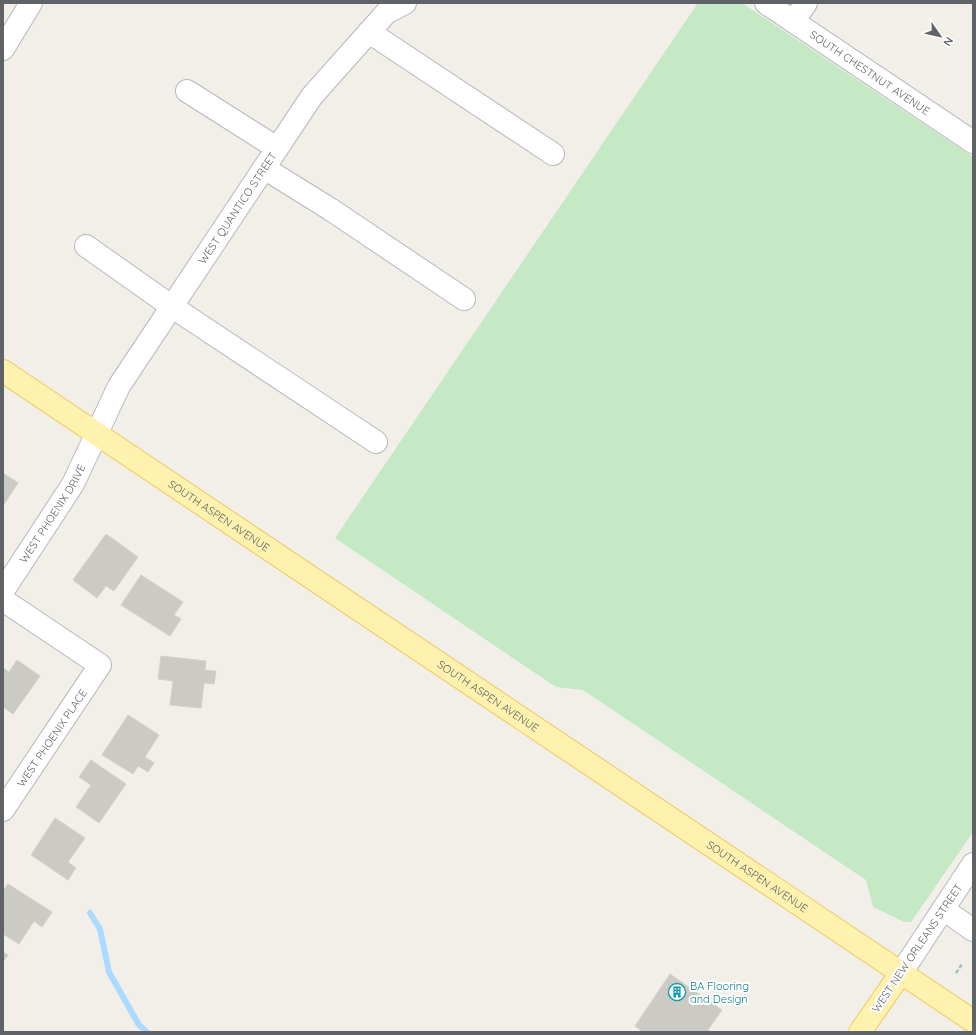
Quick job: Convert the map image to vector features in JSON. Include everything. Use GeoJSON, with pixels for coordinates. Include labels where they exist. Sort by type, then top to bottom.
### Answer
{"type":"FeatureCollection","features":[{"type":"Feature","properties":{"kind":"main road","name":"SOUTH ASPEN AVENUE"},"geometry":{"type":"LineString","coordinates":[[3,371],[973,1021]]}},
{"type":"Feature","properties":{"kind":"main road","name":"WEST NEW ORLEANS STREET"},"geometry":{"type":"LineString","coordinates":[[860,1032],[901,973]]}},
{"type":"Feature","properties":{"kind":"street"},"geometry":{"type":"LineString","coordinates":[[3,49],[31,3]]}},
{"type":"Feature","properties":{"kind":"street","name":"WEST QUANTICO STREET"},"geometry":{"type":"LineString","coordinates":[[97,433],[119,386],[312,96],[369,32],[377,9],[405,3]]}},
{"type":"Feature","properties":{"kind":"street","name":"SOUTH CHESTNUT AVENUE"},"geometry":{"type":"LineString","coordinates":[[766,3],[973,142]]}},
{"type":"Feature","properties":{"kind":"street"},"geometry":{"type":"LineString","coordinates":[[794,21],[806,3]]}},
{"type":"Feature","properties":{"kind":"street"},"geometry":{"type":"LineString","coordinates":[[369,32],[553,154]]}},
{"type":"Feature","properties":{"kind":"street"},"geometry":{"type":"LineString","coordinates":[[187,91],[278,148]]}},
{"type":"Feature","properties":{"kind":"street"},"geometry":{"type":"LineString","coordinates":[[264,168],[330,209],[464,299]]}},
{"type":"Feature","properties":{"kind":"street"},"geometry":{"type":"LineString","coordinates":[[86,246],[171,306],[376,442]]}},
{"type":"Feature","properties":{"kind":"street","name":"WEST PHOENIX DRIVE"},"geometry":{"type":"LineString","coordinates":[[3,591],[73,484],[97,433]]}},
{"type":"Feature","properties":{"kind":"street","name":"WEST PHOENIX PLACE"},"geometry":{"type":"LineString","coordinates":[[3,600],[100,665],[3,810]]}},
{"type":"Feature","properties":{"kind":"street","name":"WEST NEW ORLEANS STREET"},"geometry":{"type":"LineString","coordinates":[[901,973],[973,864]]}},
{"type":"Feature","properties":{"kind":"street"},"geometry":{"type":"LineString","coordinates":[[943,909],[973,930]]}},
{"type":"Feature","properties":{"kind":"path"},"geometry":{"type":"LineString","coordinates":[[956,973],[962,964]]}},
{"type":"Feature","properties":{"kind":"green space"},"geometry":{"type":"Polygon","coordinates":[[[698,3],[742,3],[973,157],[973,832],[911,922],[904,922],[873,907],[866,880],[583,690],[556,687],[335,538],[698,3]]]}},
{"type":"Feature","properties":{"kind":"building"},"geometry":{"type":"Polygon","coordinates":[[[3,473],[18,483],[3,506],[3,473]]]}},
{"type":"Feature","properties":{"kind":"building"},"geometry":{"type":"Polygon","coordinates":[[[106,534],[138,557],[114,591],[106,586],[97,598],[73,580],[106,534]]]}},
{"type":"Feature","properties":{"kind":"building"},"geometry":{"type":"Polygon","coordinates":[[[141,575],[183,602],[174,615],[181,619],[170,636],[121,605],[141,575]]]}},
{"type":"Feature","properties":{"kind":"building"},"geometry":{"type":"Polygon","coordinates":[[[161,656],[206,661],[205,670],[216,671],[214,684],[204,683],[201,708],[170,705],[173,681],[158,679],[161,656]]]}},
{"type":"Feature","properties":{"kind":"building"},"geometry":{"type":"Polygon","coordinates":[[[17,660],[40,676],[13,714],[3,707],[3,668],[9,672],[17,660]]]}},
{"type":"Feature","properties":{"kind":"building"},"geometry":{"type":"Polygon","coordinates":[[[128,715],[159,735],[145,757],[154,763],[148,772],[138,766],[133,774],[102,755],[128,715]]]}},
{"type":"Feature","properties":{"kind":"building"},"geometry":{"type":"Polygon","coordinates":[[[91,760],[126,784],[99,823],[76,807],[91,785],[79,777],[91,760]]]}},
{"type":"Feature","properties":{"kind":"building"},"geometry":{"type":"Polygon","coordinates":[[[55,818],[85,838],[68,862],[76,868],[68,880],[31,855],[55,818]]]}},
{"type":"Feature","properties":{"kind":"building"},"geometry":{"type":"Polygon","coordinates":[[[8,884],[52,912],[42,927],[34,921],[19,944],[3,934],[3,891],[8,884]]]}},
{"type":"Feature","properties":{"kind":"building"},"geometry":{"type":"Polygon","coordinates":[[[3,952],[8,955],[3,962],[3,952]]]}},
{"type":"Feature","properties":{"kind":"building","name":"BA Flooring and Design"},"geometry":{"type":"Polygon","coordinates":[[[670,974],[722,1010],[708,1030],[711,1032],[643,1032],[635,1026],[670,974]]]}},
{"type":"Feature","properties":{"kind":"waterway"},"geometry":{"type":"LineString","coordinates":[[90,913],[100,929],[109,972],[139,1025],[147,1032]]}},
{"type":"Feature","properties":{"kind":"place","name":"BA Flooring and Design"},"geometry":{"type":"Point","coordinates":[677,992]}}]}
